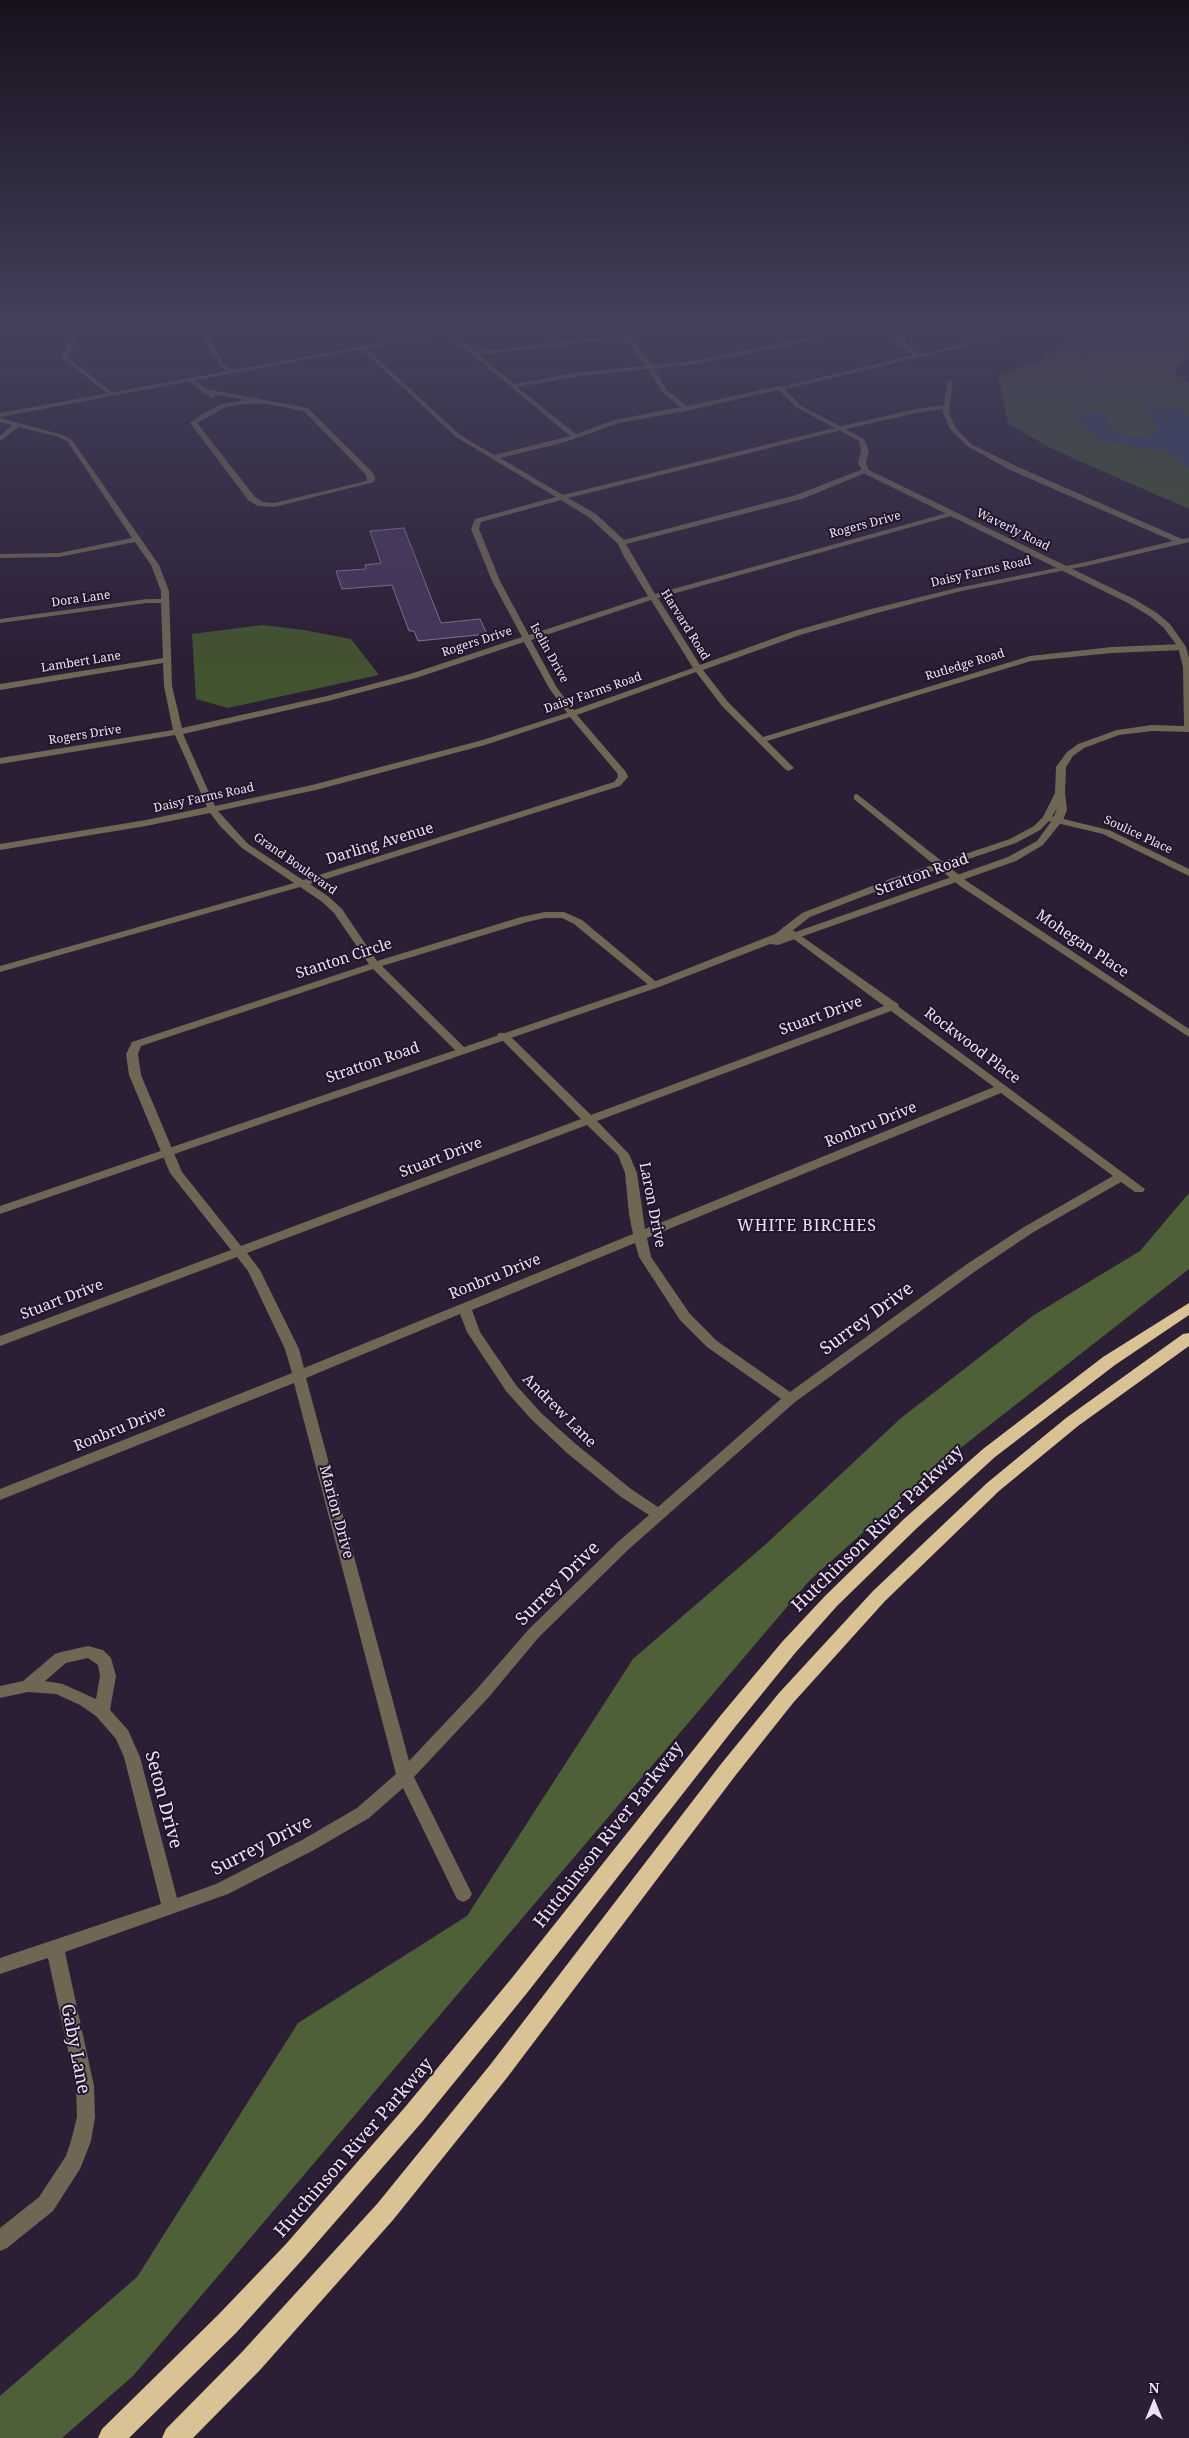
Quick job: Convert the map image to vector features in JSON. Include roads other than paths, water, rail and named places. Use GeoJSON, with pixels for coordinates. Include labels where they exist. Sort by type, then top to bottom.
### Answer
{"type":"FeatureCollection","features":[{"type":"Feature","properties":{"kind":"highway","name":"Hutchinson River Parkway"},"geometry":{"type":"LineString","coordinates":[[111,2438],[227,2324],[294,2252],[414,2114],[789,1647],[918,1517],[989,1453],[1109,1361],[1189,1308]]}},
{"type":"Feature","properties":{"kind":"highway"},"geometry":{"type":"LineString","coordinates":[[175,2438],[251,2361],[384,2212],[504,2065],[734,1763],[786,1698],[879,1596],[993,1487],[1079,1416],[1189,1338]]}},
{"type":"Feature","properties":{"kind":"street","name":"Grand Boulevard"},"geometry":{"type":"LineString","coordinates":[[73,446],[137,538],[154,565],[165,591],[168,686],[178,732],[212,809],[223,824],[245,846],[325,898],[338,911],[375,965],[461,1050]]}},
{"type":"Feature","properties":{"kind":"street"},"geometry":{"type":"LineString","coordinates":[[208,446],[252,499],[261,504],[282,503],[370,482],[371,477],[369,474],[342,446]]}},
{"type":"Feature","properties":{"kind":"street","name":"Harvard Road"},"geometry":{"type":"LineString","coordinates":[[474,446],[593,516],[622,543],[627,555],[698,668],[725,704],[789,768]]}},
{"type":"Feature","properties":{"kind":"street"},"geometry":{"type":"LineString","coordinates":[[493,457],[540,446]]}},
{"type":"Feature","properties":{"kind":"street"},"geometry":{"type":"LineString","coordinates":[[561,498],[771,446]]}},
{"type":"Feature","properties":{"kind":"street"},"geometry":{"type":"LineString","coordinates":[[622,543],[799,497],[866,471],[862,463],[864,446]]}},
{"type":"Feature","properties":{"kind":"street"},"geometry":{"type":"LineString","coordinates":[[973,446],[984,454],[1185,541]]}},
{"type":"Feature","properties":{"kind":"street","name":"Waverly Road"},"geometry":{"type":"LineString","coordinates":[[866,471],[1066,569],[1154,615],[1167,626],[1182,647],[1187,667],[1189,729]]}},
{"type":"Feature","properties":{"kind":"street","name":"Iselin Drive"},"geometry":{"type":"LineString","coordinates":[[561,498],[487,517],[476,525],[475,529],[496,581],[553,688],[572,714],[621,772],[622,779]]}},
{"type":"Feature","properties":{"kind":"street","name":"Rogers Drive"},"geometry":{"type":"LineString","coordinates":[[0,761],[178,732],[413,676],[653,597],[954,514]]}},
{"type":"Feature","properties":{"kind":"street"},"geometry":{"type":"LineString","coordinates":[[0,556],[23,557],[65,554],[137,538]]}},
{"type":"Feature","properties":{"kind":"street","name":"Daisy Farms Road"},"geometry":{"type":"LineString","coordinates":[[0,847],[212,809],[313,788],[482,743],[572,714],[796,633],[957,590],[1049,570],[1066,569],[1185,541]]}},
{"type":"Feature","properties":{"kind":"street","name":"Dora Lane"},"geometry":{"type":"LineString","coordinates":[[0,621],[166,601]]}},
{"type":"Feature","properties":{"kind":"street","name":"Rutledge Road"},"geometry":{"type":"LineString","coordinates":[[762,740],[1030,659],[1095,651],[1182,647]]}},
{"type":"Feature","properties":{"kind":"street","name":"Lambert Lane"},"geometry":{"type":"LineString","coordinates":[[0,687],[166,660]]}},
{"type":"Feature","properties":{"kind":"street","name":"Stratton Road"},"geometry":{"type":"LineString","coordinates":[[0,1210],[461,1050],[655,985],[792,933],[958,879],[1012,859],[1040,843],[1058,820],[1062,810],[1060,793],[1061,767],[1070,754],[1081,746],[1132,730],[1189,729]]}},
{"type":"Feature","properties":{"kind":"street","name":"Darling Avenue"},"geometry":{"type":"LineString","coordinates":[[0,969],[104,938],[301,884],[592,794],[617,784],[622,779]]}},
{"type":"Feature","properties":{"kind":"street","name":"Stratton Road"},"geometry":{"type":"LineString","coordinates":[[792,933],[806,915],[1013,842],[1037,828],[1047,818],[1060,793]]}},
{"type":"Feature","properties":{"kind":"street","name":"Mohegan Place"},"geometry":{"type":"LineString","coordinates":[[858,797],[958,879],[1189,1034]]}},
{"type":"Feature","properties":{"kind":"street","name":"Soulice Place"},"geometry":{"type":"LineString","coordinates":[[1047,818],[1106,832],[1189,873]]}},
{"type":"Feature","properties":{"kind":"street","name":"Stanton Circle"},"geometry":{"type":"LineString","coordinates":[[166,1152],[135,1075],[132,1054],[136,1044],[375,965],[525,919],[564,915],[578,922],[655,985]]}},
{"type":"Feature","properties":{"kind":"street","name":"Rockwood Place"},"geometry":{"type":"LineString","coordinates":[[792,933],[894,1006],[1139,1189]]}},
{"type":"Feature","properties":{"kind":"street","name":"Stuart Drive"},"geometry":{"type":"LineString","coordinates":[[0,1341],[894,1006]]}},
{"type":"Feature","properties":{"kind":"street","name":"Laron Drive"},"geometry":{"type":"LineString","coordinates":[[503,1036],[590,1119],[623,1154],[628,1163],[635,1214],[645,1257],[650,1268],[685,1317],[712,1344],[790,1399]]}},
{"type":"Feature","properties":{"kind":"street","name":"Ronbru Drive"},"geometry":{"type":"LineString","coordinates":[[0,1495],[300,1375],[1002,1088]]}},
{"type":"Feature","properties":{"kind":"street","name":"Marion Drive"},"geometry":{"type":"LineString","coordinates":[[166,1152],[176,1173],[254,1270],[292,1349],[405,1776],[463,1894]]}},
{"type":"Feature","properties":{"kind":"street","name":"Surrey Drive"},"geometry":{"type":"LineString","coordinates":[[0,1966],[222,1889],[308,1845],[363,1812],[405,1776],[482,1694],[534,1633],[658,1514],[790,1399],[972,1267],[1028,1230],[1122,1176]]}},
{"type":"Feature","properties":{"kind":"street","name":"Andrew Lane"},"geometry":{"type":"LineString","coordinates":[[464,1307],[474,1332],[491,1358],[512,1388],[536,1416],[572,1449],[618,1486],[658,1514]]}},
{"type":"Feature","properties":{"kind":"street","name":"Seton Drive"},"geometry":{"type":"LineString","coordinates":[[28,1686],[61,1658],[88,1652],[97,1654],[105,1662],[108,1676],[102,1710]]}},
{"type":"Feature","properties":{"kind":"street","name":"Seton Drive"},"geometry":{"type":"LineString","coordinates":[[0,1692],[28,1686],[57,1688],[86,1700],[102,1710],[122,1735],[132,1757],[171,1908]]}},
{"type":"Feature","properties":{"kind":"street","name":"Gaby Lane"},"geometry":{"type":"LineString","coordinates":[[0,2241],[46,2204],[66,2175],[82,2141],[86,2117],[85,2086],[55,1947]]}},
{"type":"Feature","properties":{"kind":"water"},"geometry":{"type":"Polygon","coordinates":[[[1134,446],[1189,446],[1189,468],[1168,452],[1134,446]]]}},
{"type":"Feature","properties":{"kind":"district","name":"WHITE BIRCHES"},"geometry":{"type":"Point","coordinates":[807,1226]}}]}
